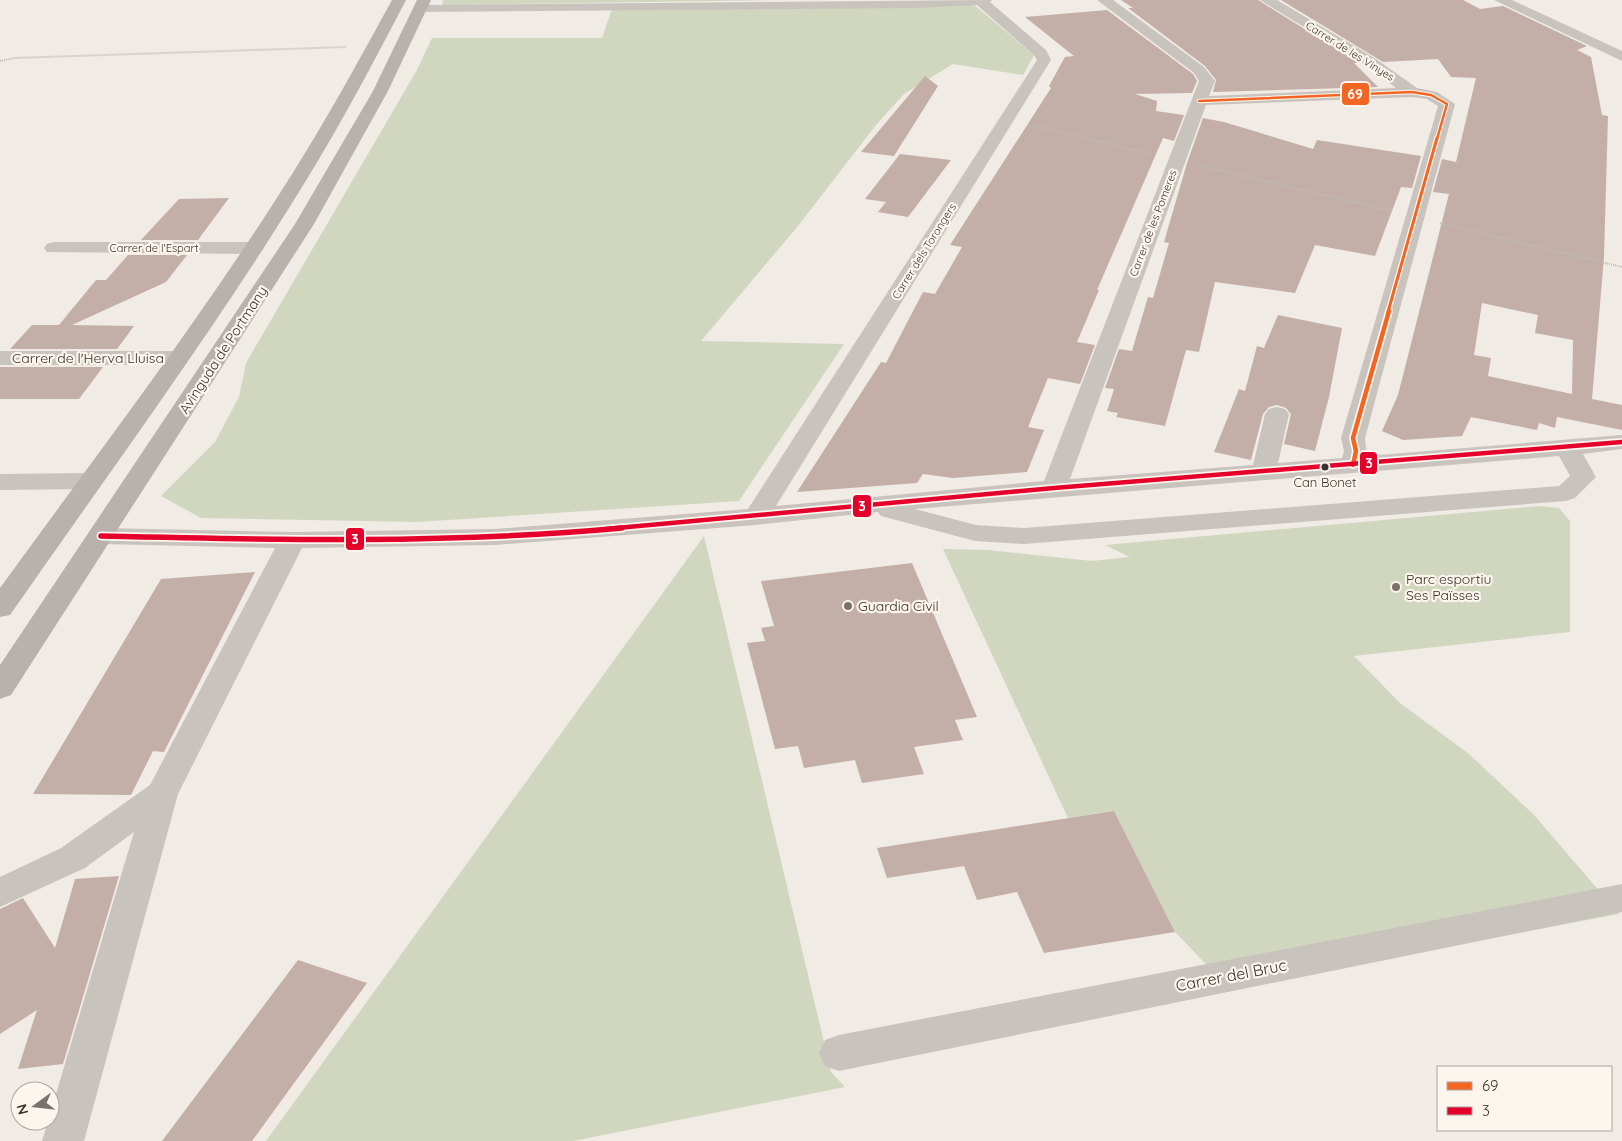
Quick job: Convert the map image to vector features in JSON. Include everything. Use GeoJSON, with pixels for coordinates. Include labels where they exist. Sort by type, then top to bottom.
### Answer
{"type":"FeatureCollection","features":[{"type":"Feature","properties":{"kind":"main road"},"geometry":{"type":"LineString","coordinates":[[3,600],[254,248],[343,106],[376,46],[415,3]]}},
{"type":"Feature","properties":{"kind":"main road","name":"Avinguda de Portmany"},"geometry":{"type":"LineString","coordinates":[[0,688],[256,300],[333,176],[372,108],[415,3]]}},
{"type":"Feature","properties":{"kind":"street","name":"Carrer dels Torongers"},"geometry":{"type":"LineString","coordinates":[[756,516],[1044,60],[1041,53],[980,0]]}},
{"type":"Feature","properties":{"kind":"street"},"geometry":{"type":"LineString","coordinates":[[415,3],[918,4],[985,0]]}},
{"type":"Feature","properties":{"kind":"street","name":"Carrer de les Pomeres"},"geometry":{"type":"LineString","coordinates":[[1054,488],[1207,80],[1204,74],[1104,0]]}},
{"type":"Feature","properties":{"kind":"street","name":"Carrer de les Vinyes"},"geometry":{"type":"LineString","coordinates":[[1267,0],[1371,62],[1412,92],[1431,95],[1447,104],[1353,438],[1356,451],[1353,465]]}},
{"type":"Feature","properties":{"kind":"street"},"geometry":{"type":"LineString","coordinates":[[1501,0],[1622,57]]}},
{"type":"Feature","properties":{"kind":"street"},"geometry":{"type":"LineString","coordinates":[[1199,101],[1412,92]]}},
{"type":"Feature","properties":{"kind":"street","name":"Carrer de l'Espart"},"geometry":{"type":"LineString","coordinates":[[54,248],[254,248]]}},
{"type":"Feature","properties":{"kind":"street","name":"Carrer de l'Herva Lluisa"},"geometry":{"type":"LineString","coordinates":[[0,358],[177,358]]}},
{"type":"Feature","properties":{"kind":"street"},"geometry":{"type":"LineString","coordinates":[[1264,472],[1277,414]]}},
{"type":"Feature","properties":{"kind":"street"},"geometry":{"type":"LineString","coordinates":[[101,536],[293,540],[495,536],[756,516],[1054,488],[1567,448],[1622,442]]}},
{"type":"Feature","properties":{"kind":"street"},"geometry":{"type":"LineString","coordinates":[[874,505],[975,533],[1024,536],[1556,494],[1566,493],[1583,477],[1567,448]]}},
{"type":"Feature","properties":{"kind":"street"},"geometry":{"type":"LineString","coordinates":[[0,482],[89,481]]}},
{"type":"Feature","properties":{"kind":"street"},"geometry":{"type":"LineString","coordinates":[[63,1141],[162,794],[293,540]]}},
{"type":"Feature","properties":{"kind":"street"},"geometry":{"type":"LineString","coordinates":[[0,893],[72,858],[162,794]]}},
{"type":"Feature","properties":{"kind":"street","name":"Carrer del Bruc"},"geometry":{"type":"LineString","coordinates":[[840,1053],[1622,898]]}},
{"type":"Feature","properties":{"kind":"path"},"geometry":{"type":"LineString","coordinates":[[0,61],[14,58],[376,46]]}},
{"type":"Feature","properties":{"kind":"path"},"geometry":{"type":"LineString","coordinates":[[1007,119],[1622,267]]}},
{"type":"Feature","properties":{"kind":"green space"},"geometry":{"type":"Polygon","coordinates":[[[443,0],[773,0],[442,5],[443,0]]]}},
{"type":"Feature","properties":{"kind":"green space"},"geometry":{"type":"Polygon","coordinates":[[[973,4],[1034,55],[1023,75],[953,64],[904,94],[876,125],[798,226],[701,341],[844,344],[739,501],[417,522],[201,518],[161,496],[215,442],[239,397],[246,363],[417,70],[432,38],[602,38],[612,9],[973,4]]]}},
{"type":"Feature","properties":{"kind":"green space"},"geometry":{"type":"Polygon","coordinates":[[[1540,506],[1559,508],[1570,521],[1570,632],[1354,656],[1400,703],[1469,754],[1534,815],[1619,914],[1229,988],[1175,932],[1114,811],[1068,818],[943,549],[988,550],[1092,561],[1130,557],[1105,545],[1540,506]]]}},
{"type":"Feature","properties":{"kind":"green space"},"geometry":{"type":"Polygon","coordinates":[[[704,536],[831,1072],[845,1087],[573,1141],[266,1141],[704,536]]]}},
{"type":"Feature","properties":{"kind":"building"},"geometry":{"type":"Polygon","coordinates":[[[1121,0],[1258,0],[1359,63],[1354,63],[1378,87],[1213,92],[1216,80],[1205,66],[1128,8],[1133,8],[1121,0]]]}},
{"type":"Feature","properties":{"kind":"building"},"geometry":{"type":"Polygon","coordinates":[[[1281,0],[1463,0],[1480,9],[1503,6],[1587,46],[1577,50],[1591,57],[1602,115],[1608,116],[1604,257],[1592,399],[1622,405],[1622,430],[1557,417],[1555,428],[1539,423],[1537,430],[1471,417],[1462,436],[1403,440],[1382,431],[1398,395],[1449,194],[1433,192],[1442,159],[1456,162],[1476,78],[1451,77],[1438,59],[1383,62],[1281,0]],[[1482,303],[1474,355],[1491,358],[1488,376],[1572,394],[1573,340],[1535,333],[1538,315],[1482,303]]]}},
{"type":"Feature","properties":{"kind":"building"},"geometry":{"type":"Polygon","coordinates":[[[1107,10],[1193,74],[1197,81],[1192,93],[1135,94],[1157,101],[1156,111],[1184,115],[1174,141],[1163,138],[1097,290],[1099,290],[1077,342],[1095,345],[1080,384],[1048,378],[1028,427],[1044,430],[1027,472],[953,478],[923,474],[917,483],[797,492],[881,362],[886,363],[923,292],[935,294],[962,247],[950,245],[1051,88],[1049,86],[1065,57],[1074,56],[1025,17],[1107,10]]]}},
{"type":"Feature","properties":{"kind":"building"},"geometry":{"type":"Polygon","coordinates":[[[925,76],[938,86],[894,156],[861,152],[925,76]]]}},
{"type":"Feature","properties":{"kind":"building"},"geometry":{"type":"Polygon","coordinates":[[[1203,118],[1224,122],[1313,149],[1317,140],[1421,156],[1412,188],[1401,187],[1375,256],[1315,245],[1295,293],[1215,282],[1199,352],[1186,350],[1165,426],[1116,417],[1118,413],[1107,411],[1114,389],[1105,388],[1119,349],[1132,351],[1148,297],[1153,298],[1169,243],[1164,242],[1187,163],[1203,118]]]}},
{"type":"Feature","properties":{"kind":"building"},"geometry":{"type":"Polygon","coordinates":[[[900,154],[951,160],[908,217],[878,212],[886,202],[865,199],[900,154]]]}},
{"type":"Feature","properties":{"kind":"building"},"geometry":{"type":"Polygon","coordinates":[[[229,198],[198,240],[141,240],[179,199],[229,198]]]}},
{"type":"Feature","properties":{"kind":"building"},"geometry":{"type":"Polygon","coordinates":[[[128,255],[187,255],[166,282],[72,325],[134,326],[117,349],[10,349],[32,325],[59,325],[96,280],[106,280],[128,255]]]}},
{"type":"Feature","properties":{"kind":"building"},"geometry":{"type":"Polygon","coordinates":[[[1278,315],[1342,328],[1329,397],[1315,451],[1284,444],[1291,414],[1286,408],[1277,405],[1269,407],[1263,414],[1251,460],[1214,452],[1239,389],[1245,391],[1257,346],[1264,348],[1278,315]]]}},
{"type":"Feature","properties":{"kind":"building"},"geometry":{"type":"Polygon","coordinates":[[[0,367],[103,367],[79,399],[0,399],[0,367]]]}},
{"type":"Feature","properties":{"kind":"building"},"geometry":{"type":"Polygon","coordinates":[[[912,563],[977,717],[955,720],[963,740],[914,747],[924,774],[862,783],[855,760],[804,768],[798,746],[775,749],[747,643],[765,641],[761,628],[774,626],[761,581],[912,563]]]}},
{"type":"Feature","properties":{"kind":"building"},"geometry":{"type":"Polygon","coordinates":[[[255,572],[164,752],[153,751],[131,795],[33,794],[161,579],[255,572]]]}},
{"type":"Feature","properties":{"kind":"building"},"geometry":{"type":"Polygon","coordinates":[[[1114,811],[1175,932],[1044,953],[1017,892],[977,900],[964,866],[887,878],[877,848],[1114,811]]]}},
{"type":"Feature","properties":{"kind":"building"},"geometry":{"type":"Polygon","coordinates":[[[119,876],[63,1064],[18,1069],[37,1010],[0,1034],[0,909],[23,898],[55,948],[75,879],[119,876]]]}},
{"type":"Feature","properties":{"kind":"building"},"geometry":{"type":"Polygon","coordinates":[[[298,960],[367,983],[252,1141],[162,1141],[298,960]]]}},
{"type":"Feature","properties":{"kind":"transit line","name":"69"},"geometry":{"type":"LineString","coordinates":[[1199,101],[1412,92],[1431,95],[1447,104],[1353,438],[1356,451],[1353,465]]}},
{"type":"Feature","properties":{"kind":"transit line","name":"3"},"geometry":{"type":"LineString","coordinates":[[101,536],[293,540],[495,537],[613,529],[1054,488],[1622,442]]}},
{"type":"Feature","properties":{"kind":"place","name":"Can Bonet"},"geometry":{"type":"Point","coordinates":[1325,467]}},
{"type":"Feature","properties":{"kind":"place","name":"Parc esportiu Ses Païsses"},"geometry":{"type":"Point","coordinates":[1396,587]}},
{"type":"Feature","properties":{"kind":"place","name":"Guardia Civil"},"geometry":{"type":"Point","coordinates":[848,606]}}]}
